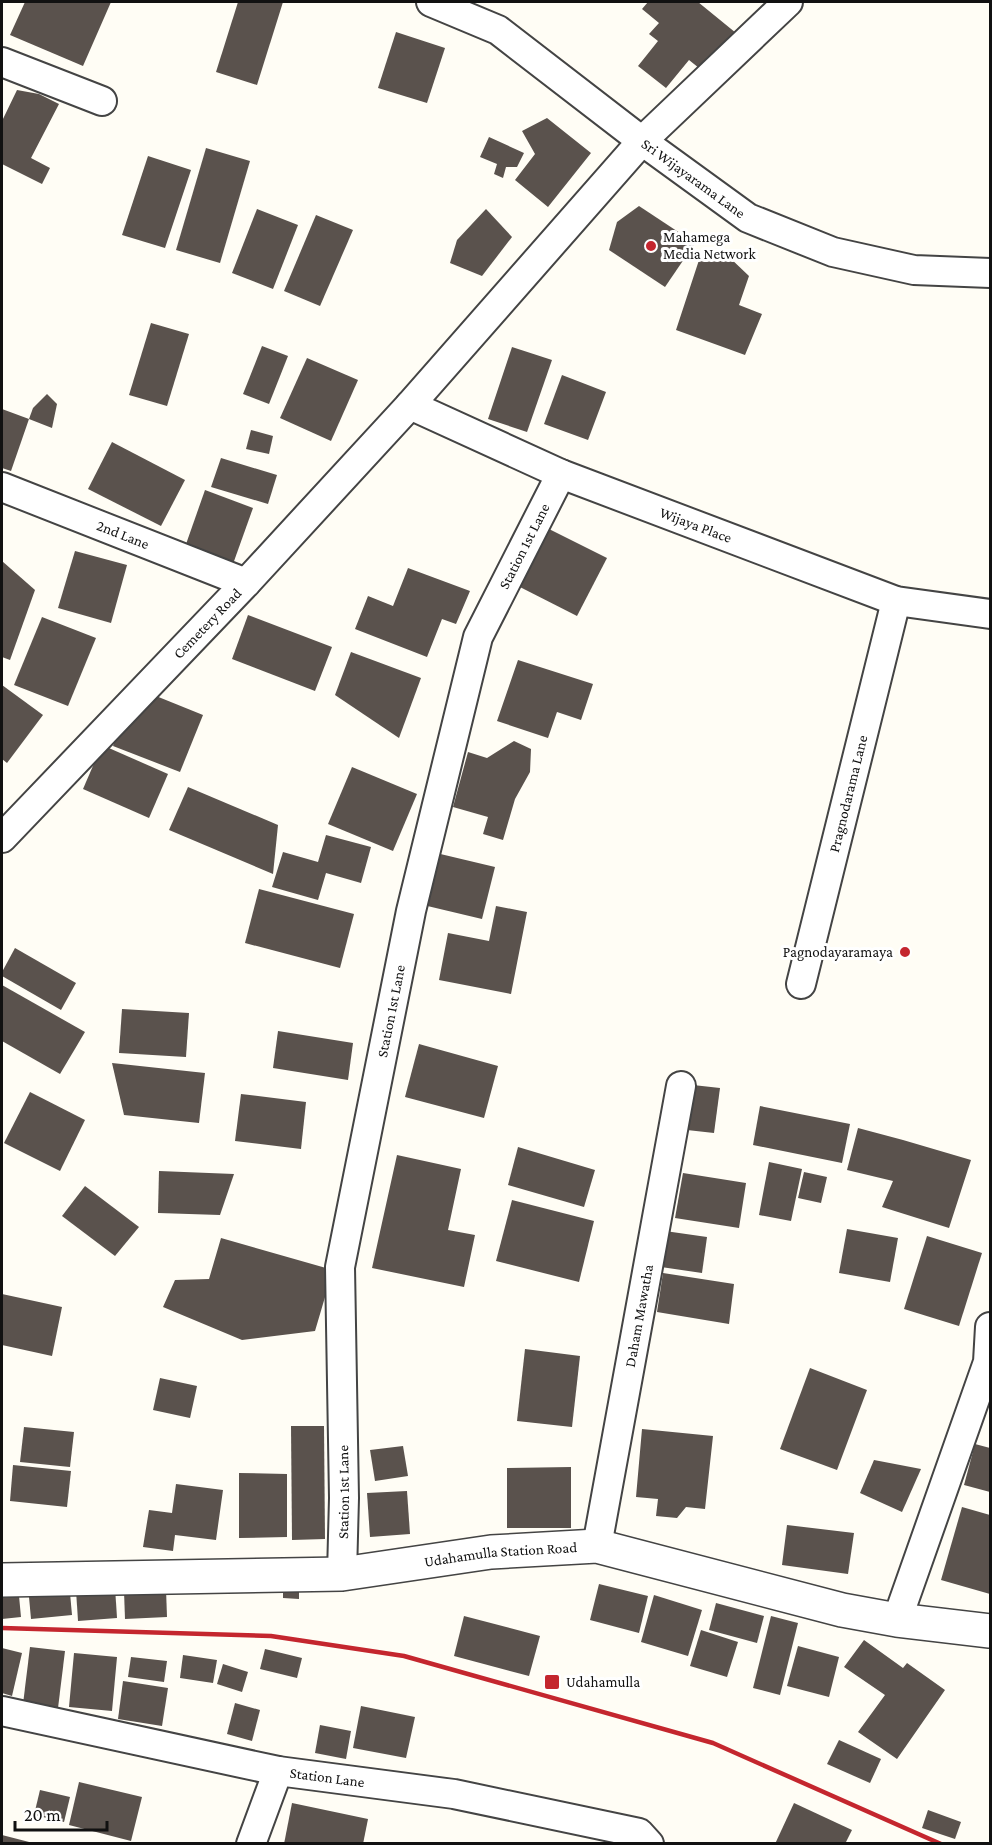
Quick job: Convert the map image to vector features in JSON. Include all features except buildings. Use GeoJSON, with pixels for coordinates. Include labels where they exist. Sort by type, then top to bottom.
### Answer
{"type":"FeatureCollection","features":[{"type":"Feature","properties":{"kind":"street","name":"Sri Wijayarama Lane"},"geometry":{"type":"LineString","coordinates":[[431,2],[498,30],[642,141],[748,218],[833,252],[914,270],[990,273]]}},
{"type":"Feature","properties":{"kind":"street","name":"Cemetery Road"},"geometry":{"type":"LineString","coordinates":[[2,838],[246,583],[410,405],[642,141],[788,2]]}},
{"type":"Feature","properties":{"kind":"street"},"geometry":{"type":"LineString","coordinates":[[2,62],[102,101]]}},
{"type":"Feature","properties":{"kind":"street","name":"Wijaya Place"},"geometry":{"type":"LineString","coordinates":[[410,405],[561,474],[896,601],[990,614]]}},
{"type":"Feature","properties":{"kind":"street","name":"Station 1st Lane"},"geometry":{"type":"LineString","coordinates":[[342,1574],[344,1498],[340,1267],[404,946],[478,637],[561,474]]}},
{"type":"Feature","properties":{"kind":"street","name":"2nd Lane"},"geometry":{"type":"LineString","coordinates":[[2,487],[246,583]]}},
{"type":"Feature","properties":{"kind":"street","name":"Pragnodarama Lane"},"geometry":{"type":"LineString","coordinates":[[801,984],[896,601]]}},
{"type":"Feature","properties":{"kind":"street","name":"Daham Mawatha"},"geometry":{"type":"LineString","coordinates":[[597,1546],[681,1086]]}},
{"type":"Feature","properties":{"kind":"street"},"geometry":{"type":"LineString","coordinates":[[897,1620],[988,1362],[990,1327]]}},
{"type":"Feature","properties":{"kind":"street","name":"Udahamulla Station Road"},"geometry":{"type":"LineString","coordinates":[[2,1580],[342,1574],[490,1552],[597,1546],[843,1610],[897,1620],[990,1631]]}},
{"type":"Feature","properties":{"kind":"street","name":"Station Lane"},"geometry":{"type":"LineString","coordinates":[[2,1711],[278,1771],[454,1794],[639,1833],[649,1844]]}},
{"type":"Feature","properties":{"kind":"street"},"geometry":{"type":"LineString","coordinates":[[251,1844],[278,1771]]}},
{"type":"Feature","properties":{"kind":"railway"},"geometry":{"type":"LineString","coordinates":[[2,1628],[271,1636],[404,1656],[713,1743],[941,1844]]}},
{"type":"Feature","properties":{"kind":"place","name":"Mahamega Media Network"},"geometry":{"type":"Point","coordinates":[651,246]}},
{"type":"Feature","properties":{"kind":"place","name":"Pagnodayaramaya"},"geometry":{"type":"Point","coordinates":[905,952]}},
{"type":"Feature","properties":{"kind":"place","name":"Udahamulla"},"geometry":{"type":"Point","coordinates":[552,1682]}}]}
